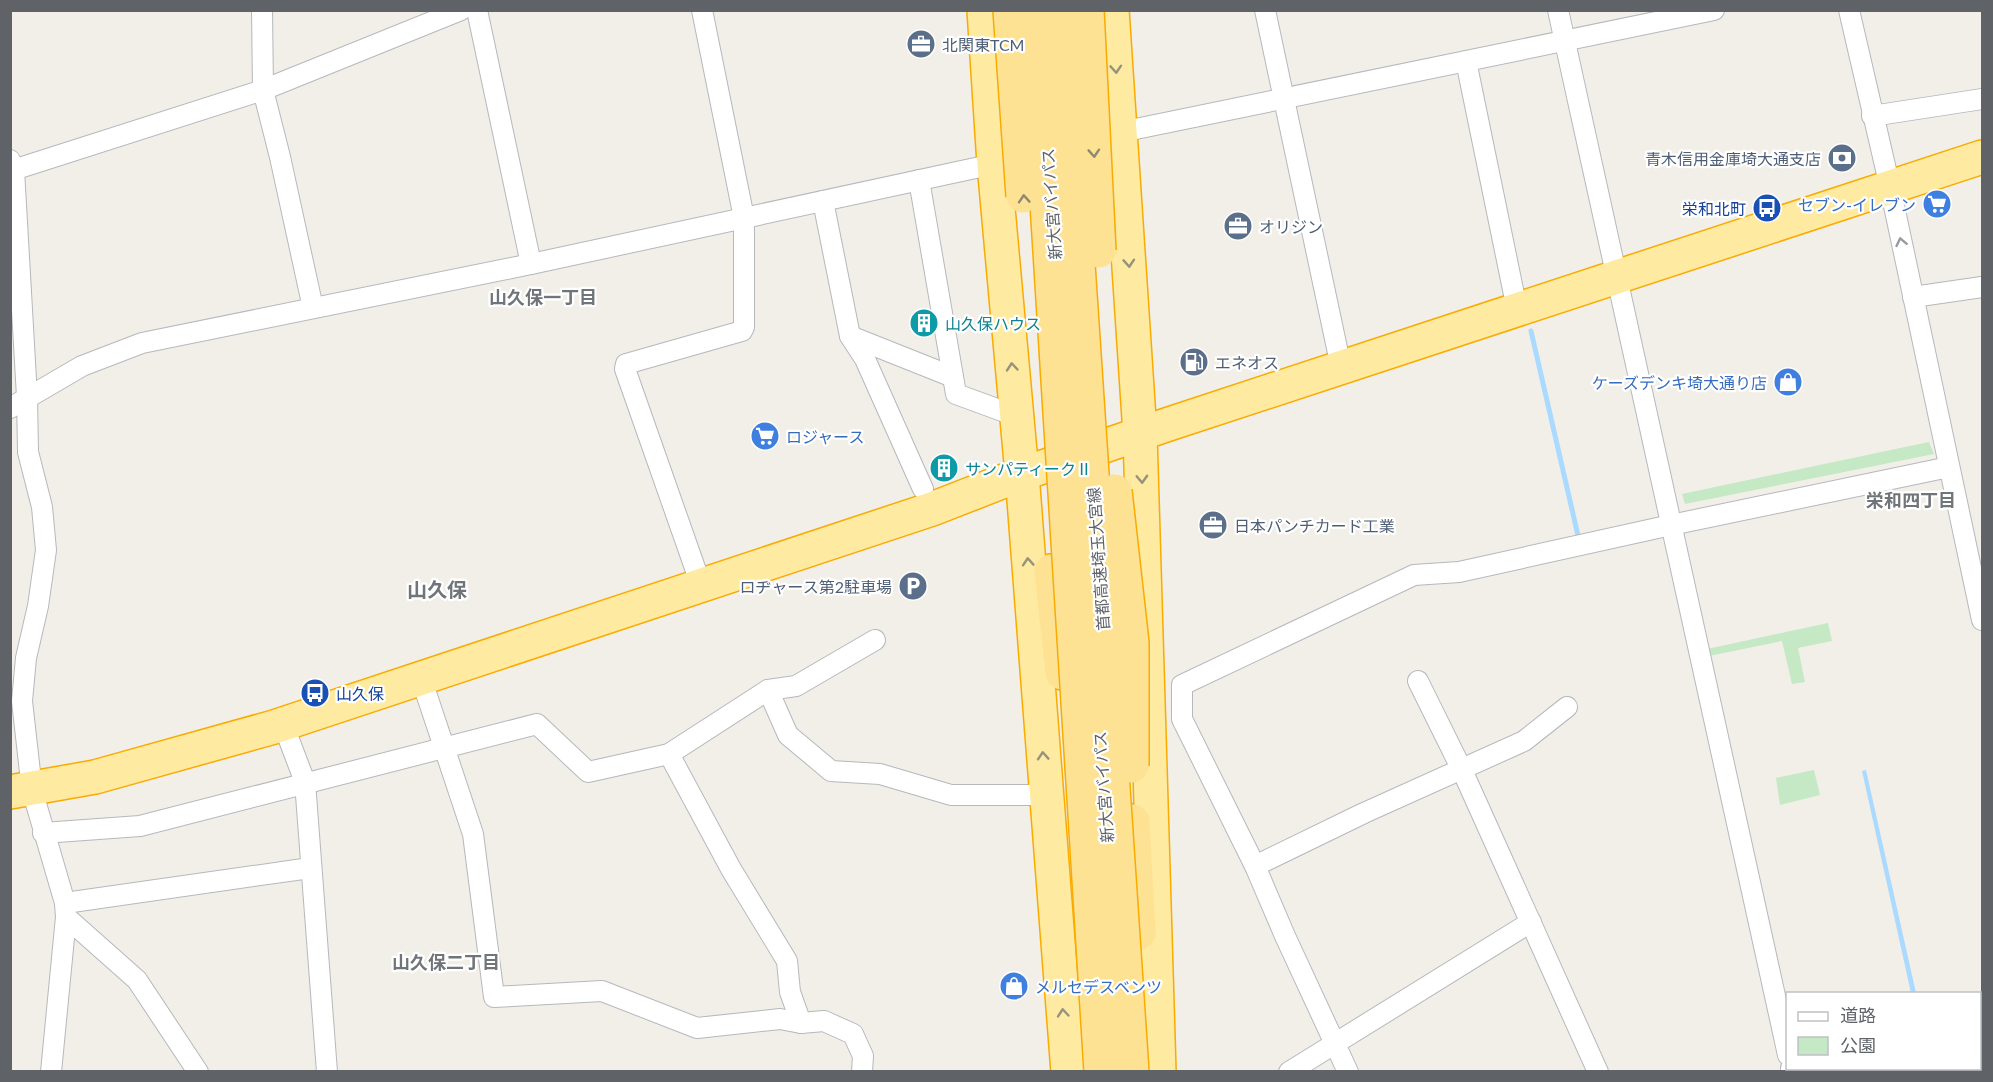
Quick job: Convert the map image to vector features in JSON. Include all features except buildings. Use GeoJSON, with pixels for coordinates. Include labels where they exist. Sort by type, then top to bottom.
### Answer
{"type":"FeatureCollection","features":[{"type":"Feature","properties":{"kind":"highway"},"geometry":{"type":"LineString","coordinates":[[984,10],[994,164],[1022,474],[1068,1071]]}},
{"type":"Feature","properties":{"kind":"highway"},"geometry":{"type":"LineString","coordinates":[[1010,10],[1041,473],[1071,762],[1086,820]]}},
{"type":"Feature","properties":{"kind":"highway","name":"首都高速埼玉大宮線"},"geometry":{"type":"LineString","coordinates":[[1036,10],[1102,1071]]}},
{"type":"Feature","properties":{"kind":"highway","name":"新大宮バイパス"},"geometry":{"type":"LineString","coordinates":[[1036,10],[1072,397],[1055,10]]}},
{"type":"Feature","properties":{"kind":"highway","name":"首都高速埼玉大宮線"},"geometry":{"type":"LineString","coordinates":[[1061,10],[1132,1071]]}},
{"type":"Feature","properties":{"kind":"highway"},"geometry":{"type":"LineString","coordinates":[[1087,10],[1106,410],[1132,643],[1133,821],[1146,1071]]}},
{"type":"Feature","properties":{"kind":"highway"},"geometry":{"type":"LineString","coordinates":[[1112,10],[1140,434],[1159,1071]]}},
{"type":"Feature","properties":{"kind":"highway"},"geometry":{"type":"LineString","coordinates":[[21,791],[138,765],[284,724],[932,508],[1022,474],[1140,434],[1983,157]]}},
{"type":"Feature","properties":{"kind":"highway","name":"新大宮バイパス"},"geometry":{"type":"LineString","coordinates":[[1102,1071],[1099,952],[1079,503],[1116,963],[1128,1071]]}},
{"type":"Feature","properties":{"kind":"street"},"geometry":{"type":"LineString","coordinates":[[262,10],[263,90],[313,308]]}},
{"type":"Feature","properties":{"kind":"street"},"geometry":{"type":"LineString","coordinates":[[51,1071],[65,910],[43,833],[21,791],[22,701],[26,658],[38,606],[46,550],[42,507],[19,403],[12,167],[263,90],[461,10]]}},
{"type":"Feature","properties":{"kind":"street"},"geometry":{"type":"LineString","coordinates":[[477,10],[531,264]]}},
{"type":"Feature","properties":{"kind":"street"},"geometry":{"type":"LineString","coordinates":[[701,585],[625,369],[626,364],[742,331],[744,327],[744,218],[702,10]]}},
{"type":"Feature","properties":{"kind":"street"},"geometry":{"type":"LineString","coordinates":[[1265,10],[1341,367]]}},
{"type":"Feature","properties":{"kind":"street"},"geometry":{"type":"LineString","coordinates":[[1558,10],[1786,1046]]}},
{"type":"Feature","properties":{"kind":"street"},"geometry":{"type":"LineString","coordinates":[[1121,132],[1714,10]]}},
{"type":"Feature","properties":{"kind":"street"},"geometry":{"type":"LineString","coordinates":[[1849,10],[1890,187],[1949,467],[1976,557],[1983,620]]}},
{"type":"Feature","properties":{"kind":"street"},"geometry":{"type":"LineString","coordinates":[[1466,61],[1517,309]]}},
{"type":"Feature","properties":{"kind":"street"},"geometry":{"type":"LineString","coordinates":[[1872,116],[1983,99]]}},
{"type":"Feature","properties":{"kind":"street"},"geometry":{"type":"LineString","coordinates":[[19,403],[82,366],[142,343],[531,264],[994,164]]}},
{"type":"Feature","properties":{"kind":"street"},"geometry":{"type":"LineString","coordinates":[[919,180],[956,394],[1016,416]]}},
{"type":"Feature","properties":{"kind":"street"},"geometry":{"type":"LineString","coordinates":[[822,201],[850,336],[865,359],[923,489]]}},
{"type":"Feature","properties":{"kind":"street"},"geometry":{"type":"LineString","coordinates":[[1913,297],[1983,287]]}},
{"type":"Feature","properties":{"kind":"street"},"geometry":{"type":"LineString","coordinates":[[850,336],[952,377]]}},
{"type":"Feature","properties":{"kind":"street"},"geometry":{"type":"LineString","coordinates":[[1348,1071],[1255,866],[1182,719],[1182,685],[1414,575],[1459,572],[1949,467]]}},
{"type":"Feature","properties":{"kind":"street"},"geometry":{"type":"LineString","coordinates":[[43,833],[140,826],[537,724],[588,772],[669,754],[768,690],[796,686],[875,640]]}},
{"type":"Feature","properties":{"kind":"street"},"geometry":{"type":"LineString","coordinates":[[421,678],[473,834],[494,997],[602,991],[697,1028],[780,1019],[801,1023],[824,1020],[853,1034],[863,1056],[862,1071]]}},
{"type":"Feature","properties":{"kind":"street"},"geometry":{"type":"LineString","coordinates":[[1418,681],[1462,770],[1598,1071]]}},
{"type":"Feature","properties":{"kind":"street"},"geometry":{"type":"LineString","coordinates":[[768,690],[788,735],[831,771],[880,774],[951,795],[1046,795]]}},
{"type":"Feature","properties":{"kind":"street"},"geometry":{"type":"LineString","coordinates":[[1255,866],[1364,813],[1524,741],[1567,707]]}},
{"type":"Feature","properties":{"kind":"street"},"geometry":{"type":"LineString","coordinates":[[284,724],[305,782],[327,1071]]}},
{"type":"Feature","properties":{"kind":"street"},"geometry":{"type":"LineString","coordinates":[[669,754],[731,869],[787,961],[790,992],[801,1023]]}},
{"type":"Feature","properties":{"kind":"street"},"geometry":{"type":"LineString","coordinates":[[65,910],[310,868]]}},
{"type":"Feature","properties":{"kind":"street"},"geometry":{"type":"LineString","coordinates":[[65,910],[137,980],[198,1071]]}},
{"type":"Feature","properties":{"kind":"street"},"geometry":{"type":"LineString","coordinates":[[1289,1071],[1531,922]]}},
{"type":"Feature","properties":{"kind":"green space"},"geometry":{"type":"Polygon","coordinates":[[[1929,442],[1934,454],[1685,504],[1682,494],[1929,442]]]}},
{"type":"Feature","properties":{"kind":"green space"},"geometry":{"type":"Polygon","coordinates":[[[1828,623],[1832,641],[1798,648],[1805,682],[1792,684],[1782,641],[1709,656],[1707,649],[1828,623]]]}},
{"type":"Feature","properties":{"kind":"green space"},"geometry":{"type":"Polygon","coordinates":[[[1814,770],[1820,795],[1780,805],[1776,778],[1814,770]]]}},
{"type":"Feature","properties":{"kind":"water"},"geometry":{"type":"Polygon","coordinates":[[[1866,770],[1916,992],[1911,992],[1862,771],[1866,770]]]}},
{"type":"Feature","properties":{"kind":"waterway"},"geometry":{"type":"LineString","coordinates":[[1531,331],[1579,540]]}},
{"type":"Feature","properties":{"kind":"place","name":"北関東TCM"},"geometry":{"type":"Point","coordinates":[921,44]}},
{"type":"Feature","properties":{"kind":"place","name":"青木信用金庫埼大通支店"},"geometry":{"type":"Point","coordinates":[1842,158]}},
{"type":"Feature","properties":{"kind":"place","name":"セブン-イレブン"},"geometry":{"type":"Point","coordinates":[1937,204]}},
{"type":"Feature","properties":{"kind":"place","name":"栄和北町"},"geometry":{"type":"Point","coordinates":[1767,208]}},
{"type":"Feature","properties":{"kind":"place","name":"オリジン"},"geometry":{"type":"Point","coordinates":[1238,226]}},
{"type":"Feature","properties":{"kind":"place","name":"山久保ハウス"},"geometry":{"type":"Point","coordinates":[924,323]}},
{"type":"Feature","properties":{"kind":"place","name":"エネオス"},"geometry":{"type":"Point","coordinates":[1194,362]}},
{"type":"Feature","properties":{"kind":"place","name":"ケーズデンキ埼大通り店"},"geometry":{"type":"Point","coordinates":[1788,382]}},
{"type":"Feature","properties":{"kind":"place","name":"ロジャース"},"geometry":{"type":"Point","coordinates":[765,436]}},
{"type":"Feature","properties":{"kind":"place","name":"サンパティークⅡ"},"geometry":{"type":"Point","coordinates":[944,468]}},
{"type":"Feature","properties":{"kind":"place","name":"日本パンチカード工業"},"geometry":{"type":"Point","coordinates":[1213,525]}},
{"type":"Feature","properties":{"kind":"place","name":"ロヂャース第2駐車場"},"geometry":{"type":"Point","coordinates":[913,586]}},
{"type":"Feature","properties":{"kind":"place","name":"山久保"},"geometry":{"type":"Point","coordinates":[315,693]}},
{"type":"Feature","properties":{"kind":"place","name":"メルセデスベンツ"},"geometry":{"type":"Point","coordinates":[1014,986]}},
{"type":"Feature","properties":{"kind":"district","name":"山久保一丁目"},"geometry":{"type":"Point","coordinates":[543,297]}},
{"type":"Feature","properties":{"kind":"district","name":"栄和四丁目"},"geometry":{"type":"Point","coordinates":[1911,500]}},
{"type":"Feature","properties":{"kind":"district","name":"山久保"},"geometry":{"type":"Point","coordinates":[437,589]}},
{"type":"Feature","properties":{"kind":"district","name":"山久保二丁目"},"geometry":{"type":"Point","coordinates":[446,962]}}]}
